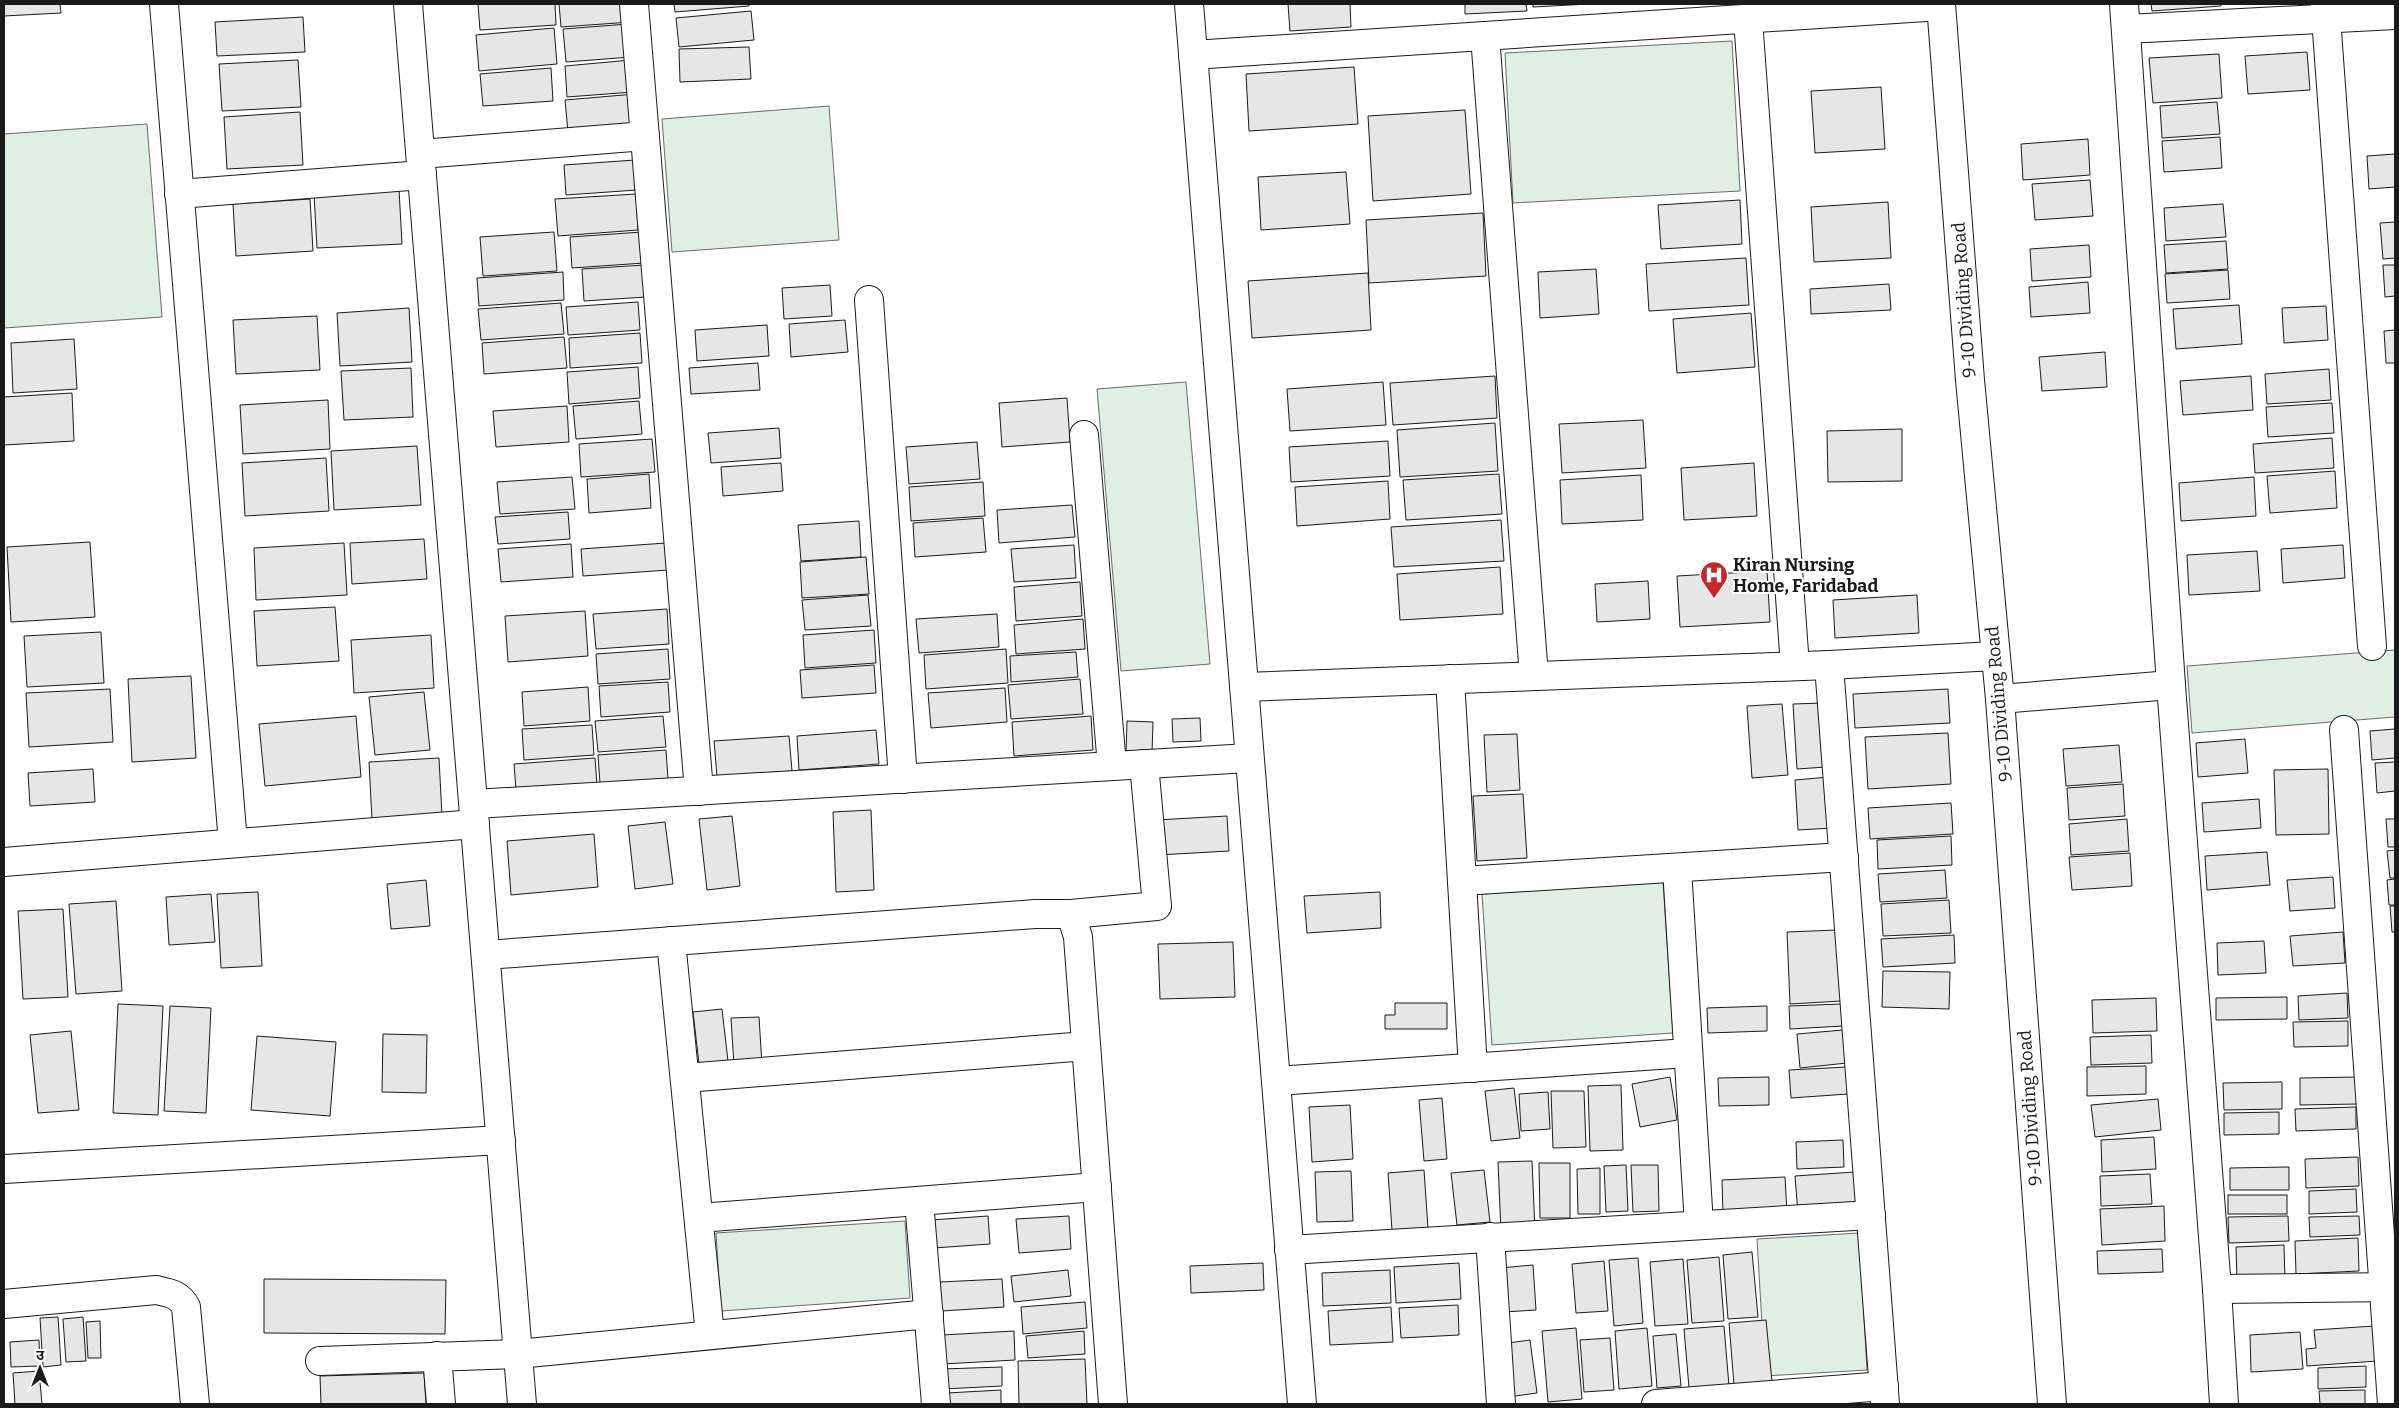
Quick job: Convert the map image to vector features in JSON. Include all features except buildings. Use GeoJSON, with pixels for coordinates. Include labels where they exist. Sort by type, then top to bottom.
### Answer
{"type":"FeatureCollection","features":[{"type":"Feature","properties":{"kind":"street"},"geometry":{"type":"LineString","coordinates":[[164,4],[233,843]]}},
{"type":"Feature","properties":{"kind":"street"},"geometry":{"type":"LineString","coordinates":[[408,4],[522,1404]]}},
{"type":"Feature","properties":{"kind":"street"},"geometry":{"type":"LineString","coordinates":[[634,4],[699,791]]}},
{"type":"Feature","properties":{"kind":"street"},"geometry":{"type":"LineString","coordinates":[[1188,4],[1302,1404]]}},
{"type":"Feature","properties":{"kind":"street"},"geometry":{"type":"LineString","coordinates":[[1193,55],[1941,5]]}},
{"type":"Feature","properties":{"kind":"street","name":"9-10 Dividing Road"},"geometry":{"type":"LineString","coordinates":[[1941,5],[1970,380],[2000,699],[2052,1404]]}},
{"type":"Feature","properties":{"kind":"street"},"geometry":{"type":"LineString","coordinates":[[2325,12],[2372,646]]}},
{"type":"Feature","properties":{"kind":"street"},"geometry":{"type":"LineString","coordinates":[[2224,1404],[2171,684],[2126,16],[2325,12],[2395,15]]}},
{"type":"Feature","properties":{"kind":"street"},"geometry":{"type":"LineString","coordinates":[[1748,19],[1795,666]]}},
{"type":"Feature","properties":{"kind":"street"},"geometry":{"type":"LineString","coordinates":[[1485,36],[1534,676]]}},
{"type":"Feature","properties":{"kind":"street"},"geometry":{"type":"LineString","coordinates":[[179,194],[645,136]]}},
{"type":"Feature","properties":{"kind":"street"},"geometry":{"type":"LineString","coordinates":[[869,300],[903,779]]}},
{"type":"Feature","properties":{"kind":"street"},"geometry":{"type":"LineString","coordinates":[[1084,435],[1112,766]]}},
{"type":"Feature","properties":{"kind":"street"},"geometry":{"type":"LineString","coordinates":[[1244,687],[1830,665],[1995,656]]}},
{"type":"Feature","properties":{"kind":"street"},"geometry":{"type":"LineString","coordinates":[[1656,1404],[1884,1395],[1830,665]]}},
{"type":"Feature","properties":{"kind":"street"},"geometry":{"type":"LineString","coordinates":[[1450,680],[1473,1068]]}},
{"type":"Feature","properties":{"kind":"street"},"geometry":{"type":"LineString","coordinates":[[2000,699],[2171,684]]}},
{"type":"Feature","properties":{"kind":"street"},"geometry":{"type":"LineString","coordinates":[[2344,730],[2389,1287],[2392,1404]]}},
{"type":"Feature","properties":{"kind":"street"},"geometry":{"type":"LineString","coordinates":[[4,862],[233,843],[475,814],[699,791],[1250,758]]}},
{"type":"Feature","properties":{"kind":"street"},"geometry":{"type":"LineString","coordinates":[[486,955],[1035,914],[1071,914],[1157,906],[1144,764]]}},
{"type":"Feature","properties":{"kind":"street"},"geometry":{"type":"LineString","coordinates":[[1462,881],[1844,857]]}},
{"type":"Feature","properties":{"kind":"street"},"geometry":{"type":"LineString","coordinates":[[1677,868],[1699,1225]]}},
{"type":"Feature","properties":{"kind":"street"},"geometry":{"type":"LineString","coordinates":[[1071,914],[1078,937],[1113,1404]]}},
{"type":"Feature","properties":{"kind":"street"},"geometry":{"type":"LineString","coordinates":[[671,941],[710,1335]]}},
{"type":"Feature","properties":{"kind":"street"},"geometry":{"type":"LineString","coordinates":[[685,1078],[1086,1046]]}},
{"type":"Feature","properties":{"kind":"street"},"geometry":{"type":"LineString","coordinates":[[1276,1081],[1688,1053]]}},
{"type":"Feature","properties":{"kind":"street"},"geometry":{"type":"LineString","coordinates":[[4,1169],[500,1140]]}},
{"type":"Feature","properties":{"kind":"street"},"geometry":{"type":"LineString","coordinates":[[699,1218],[1097,1187]]}},
{"type":"Feature","properties":{"kind":"street"},"geometry":{"type":"LineString","coordinates":[[920,1201],[936,1404]]}},
{"type":"Feature","properties":{"kind":"street"},"geometry":{"type":"LineString","coordinates":[[1289,1250],[1871,1215]]}},
{"type":"Feature","properties":{"kind":"street"},"geometry":{"type":"LineString","coordinates":[[1490,1237],[1501,1404]]}},
{"type":"Feature","properties":{"kind":"street"},"geometry":{"type":"LineString","coordinates":[[2217,1289],[2389,1287]]}},
{"type":"Feature","properties":{"kind":"street"},"geometry":{"type":"LineString","coordinates":[[4,1304],[156,1290],[181,1298],[186,1307],[195,1404]]}},
{"type":"Feature","properties":{"kind":"street"},"geometry":{"type":"LineString","coordinates":[[320,1361],[518,1354],[929,1314]]}},
{"type":"Feature","properties":{"kind":"street"},"geometry":{"type":"LineString","coordinates":[[437,1356],[442,1404]]}},
{"type":"Feature","properties":{"kind":"green space"},"geometry":{"type":"Polygon","coordinates":[[[1732,41],[1740,191],[1513,203],[1505,53],[1732,41]]]}},
{"type":"Feature","properties":{"kind":"green space"},"geometry":{"type":"Polygon","coordinates":[[[829,106],[839,240],[672,252],[662,119],[829,106]]]}},
{"type":"Feature","properties":{"kind":"green space"},"geometry":{"type":"Polygon","coordinates":[[[147,124],[162,317],[4,328],[4,134],[147,124]]]}},
{"type":"Feature","properties":{"kind":"green space"},"geometry":{"type":"Polygon","coordinates":[[[1186,382],[1210,664],[1121,671],[1097,389],[1186,382]]]}},
{"type":"Feature","properties":{"kind":"green space"},"geometry":{"type":"Polygon","coordinates":[[[2395,650],[2395,717],[2192,733],[2187,666],[2395,650]]]}},
{"type":"Feature","properties":{"kind":"green space"},"geometry":{"type":"Polygon","coordinates":[[[1663,882],[1673,1033],[1492,1045],[1482,894],[1663,882]]]}},
{"type":"Feature","properties":{"kind":"green space"},"geometry":{"type":"Polygon","coordinates":[[[905,1221],[910,1298],[721,1311],[716,1233],[905,1221]]]}},
{"type":"Feature","properties":{"kind":"green space"},"geometry":{"type":"Polygon","coordinates":[[[1859,1233],[1867,1370],[1765,1376],[1757,1239],[1859,1233]]]}},
{"type":"Feature","properties":{"kind":"place","name":"Kiran Nursing Home, Faridabad"},"geometry":{"type":"Point","coordinates":[1714,599]}}]}
